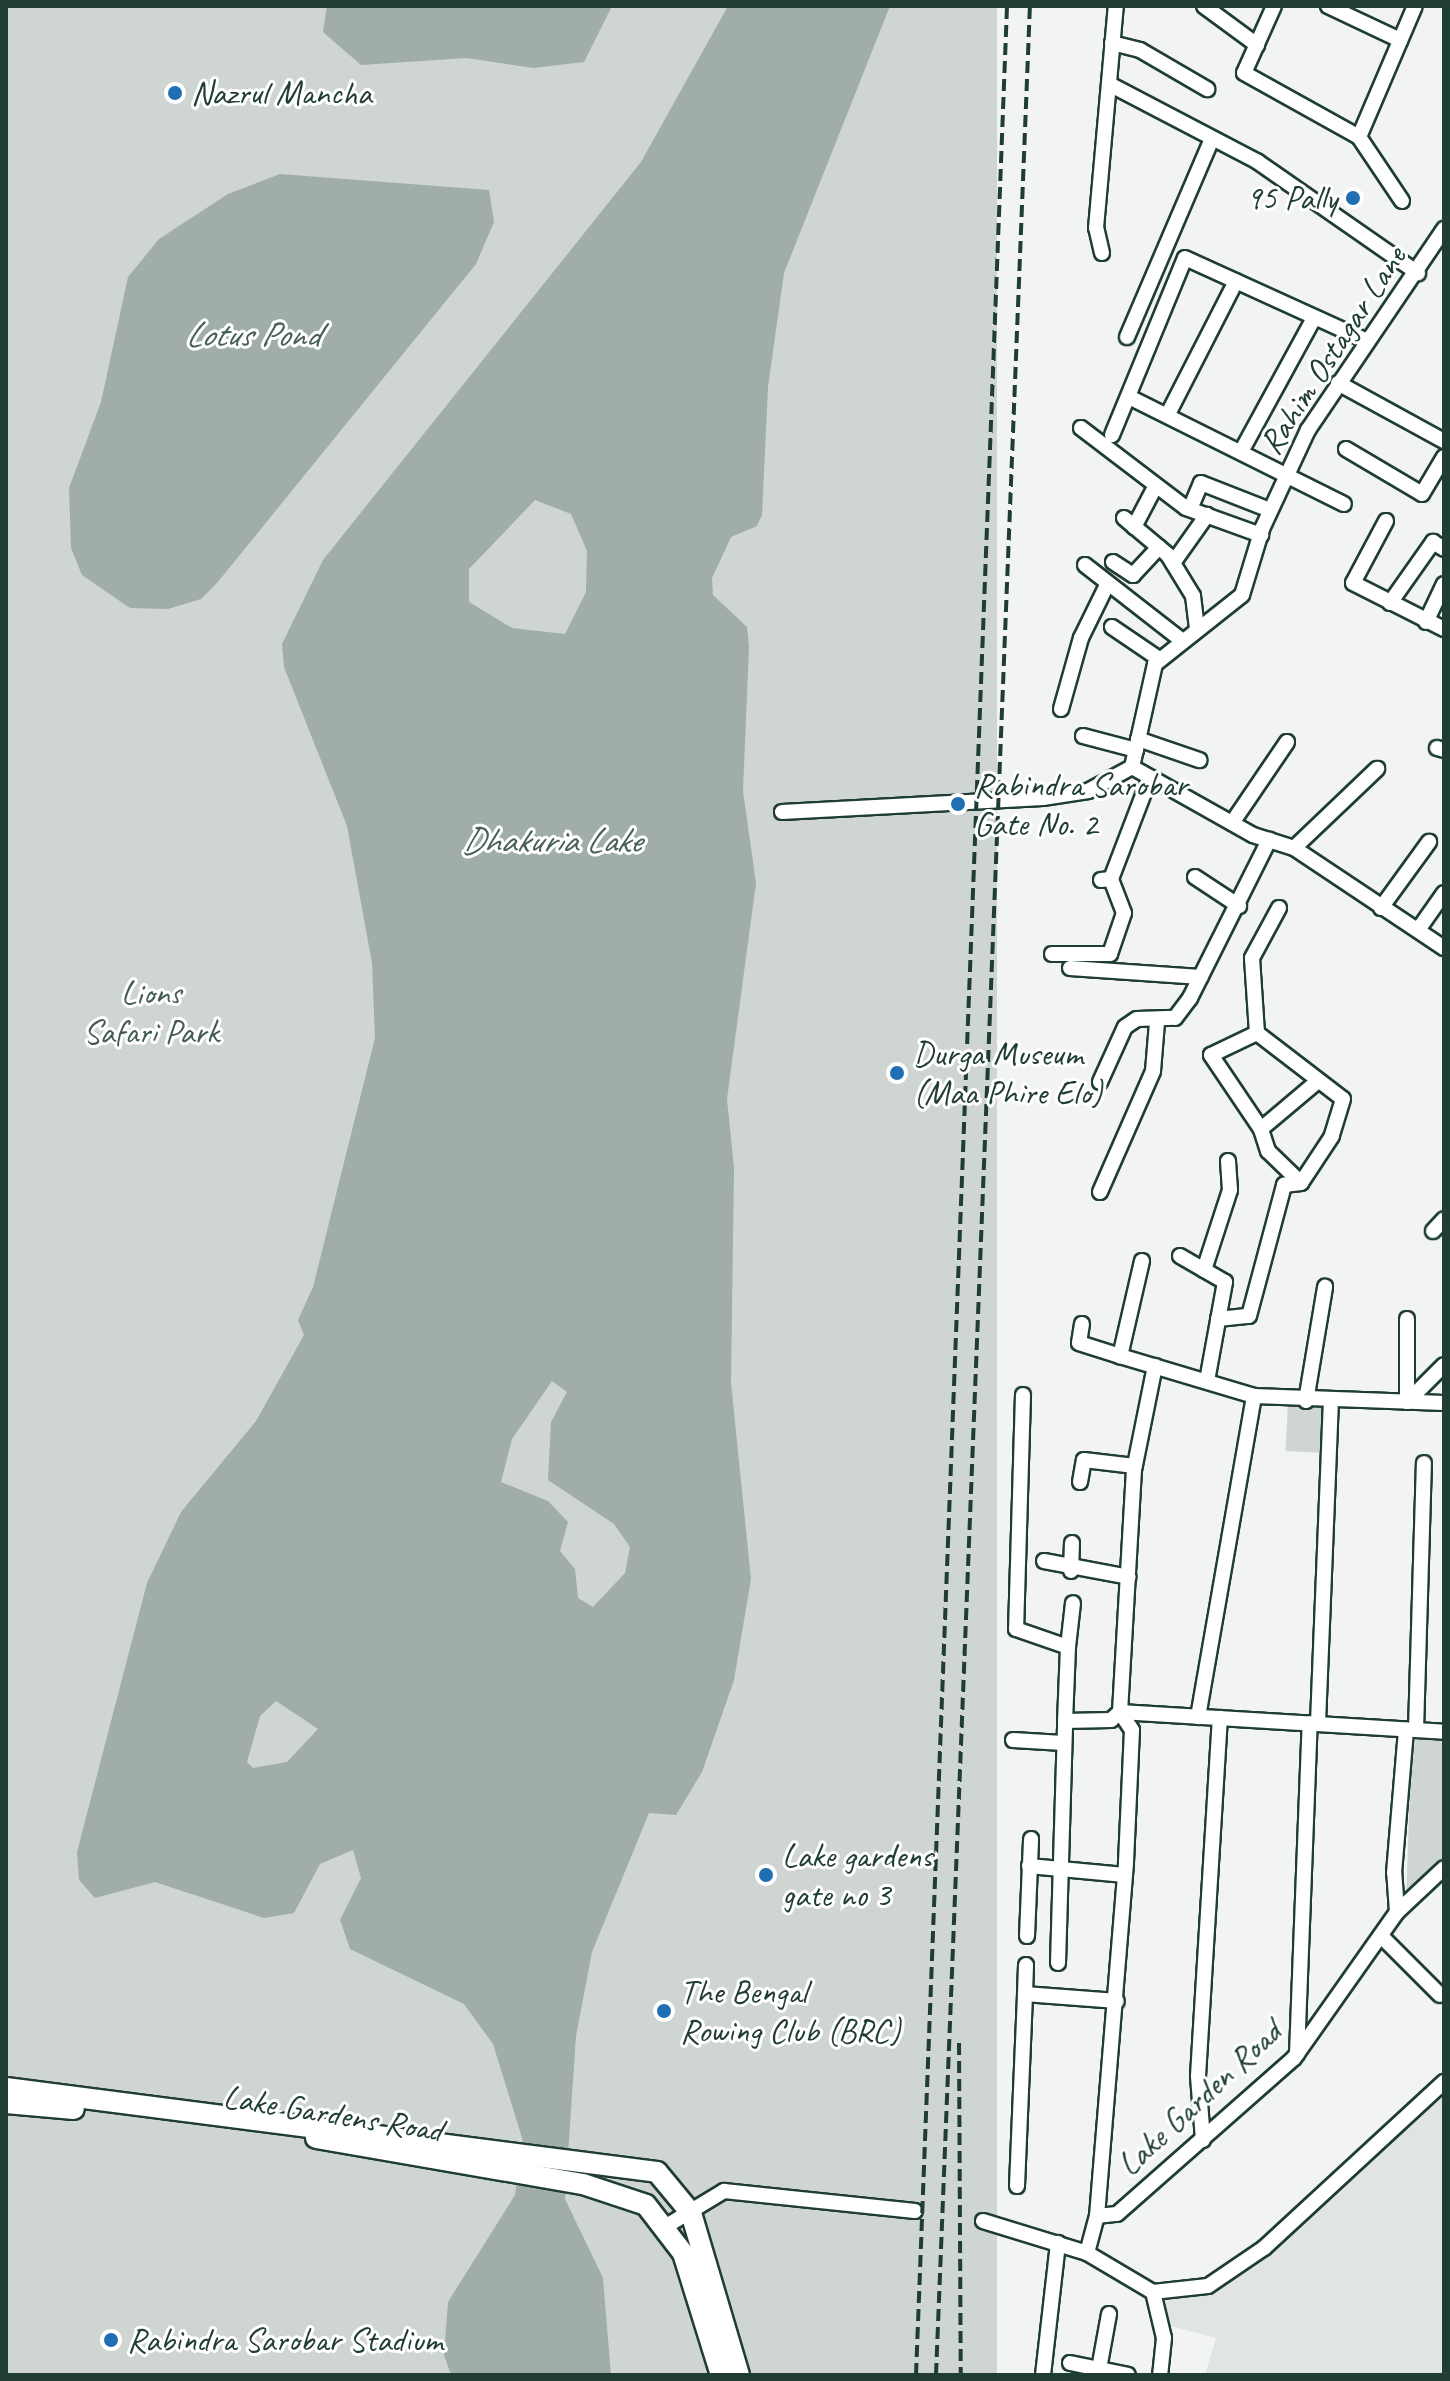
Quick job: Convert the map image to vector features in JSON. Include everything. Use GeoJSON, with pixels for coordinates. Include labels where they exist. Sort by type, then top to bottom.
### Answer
{"type":"FeatureCollection","features":[{"type":"Feature","properties":{"kind":"main road","name":"Lake Gardens Road"},"geometry":{"type":"LineString","coordinates":[[6,2088],[585,2159],[657,2172],[688,2207]]}},
{"type":"Feature","properties":{"kind":"main road","name":"Lake Gardens Road"},"geometry":{"type":"LineString","coordinates":[[6,2103],[296,2134],[498,2172],[583,2184],[646,2205],[668,2225]]}},
{"type":"Feature","properties":{"kind":"main road"},"geometry":{"type":"LineString","coordinates":[[688,2207],[721,2375]]}},
{"type":"Feature","properties":{"kind":"main road"},"geometry":{"type":"LineString","coordinates":[[668,2225],[698,2267],[739,2375]]}},
{"type":"Feature","properties":{"kind":"street"},"geometry":{"type":"LineString","coordinates":[[1102,253],[1096,228],[1116,6]]}},
{"type":"Feature","properties":{"kind":"street"},"geometry":{"type":"LineString","coordinates":[[1204,6],[1257,45]]}},
{"type":"Feature","properties":{"kind":"street"},"geometry":{"type":"LineString","coordinates":[[1274,6],[1244,73],[1359,137],[1402,201]]}},
{"type":"Feature","properties":{"kind":"street"},"geometry":{"type":"LineString","coordinates":[[1328,6],[1400,40]]}},
{"type":"Feature","properties":{"kind":"street"},"geometry":{"type":"LineString","coordinates":[[1359,137],[1415,6]]}},
{"type":"Feature","properties":{"kind":"street"},"geometry":{"type":"LineString","coordinates":[[1112,43],[1140,50],[1207,89]]}},
{"type":"Feature","properties":{"kind":"street"},"geometry":{"type":"LineString","coordinates":[[1111,85],[1346,217],[1418,273]]}},
{"type":"Feature","properties":{"kind":"street"},"geometry":{"type":"LineString","coordinates":[[1127,337],[1212,139]]}},
{"type":"Feature","properties":{"kind":"street","name":"Rahim Ostagar Lane"},"geometry":{"type":"LineString","coordinates":[[1159,659],[1180,639],[1242,595],[1270,510],[1289,470],[1338,383],[1418,273],[1444,229]]}},
{"type":"Feature","properties":{"kind":"street"},"geometry":{"type":"LineString","coordinates":[[1112,435],[1185,258],[1367,341]]}},
{"type":"Feature","properties":{"kind":"street"},"geometry":{"type":"LineString","coordinates":[[1168,414],[1236,281]]}},
{"type":"Feature","properties":{"kind":"street"},"geometry":{"type":"LineString","coordinates":[[1242,450],[1314,318]]}},
{"type":"Feature","properties":{"kind":"street"},"geometry":{"type":"LineString","coordinates":[[1338,383],[1444,441]]}},
{"type":"Feature","properties":{"kind":"street"},"geometry":{"type":"LineString","coordinates":[[1129,397],[1289,470],[1344,504]]}},
{"type":"Feature","properties":{"kind":"street"},"geometry":{"type":"LineString","coordinates":[[1081,428],[1155,487],[1190,509],[1261,535]]}},
{"type":"Feature","properties":{"kind":"street"},"geometry":{"type":"LineString","coordinates":[[1346,449],[1422,494],[1444,457]]}},
{"type":"Feature","properties":{"kind":"street"},"geometry":{"type":"LineString","coordinates":[[1190,509],[1201,483],[1270,510]]}},
{"type":"Feature","properties":{"kind":"street"},"geometry":{"type":"LineString","coordinates":[[1155,487],[1129,523],[1159,547],[1173,563],[1193,596],[1197,628]]}},
{"type":"Feature","properties":{"kind":"street"},"geometry":{"type":"LineString","coordinates":[[1173,563],[1207,515]]}},
{"type":"Feature","properties":{"kind":"street"},"geometry":{"type":"LineString","coordinates":[[1386,521],[1353,583],[1444,629]]}},
{"type":"Feature","properties":{"kind":"street"},"geometry":{"type":"LineString","coordinates":[[1390,603],[1433,542],[1444,549]]}},
{"type":"Feature","properties":{"kind":"street"},"geometry":{"type":"LineString","coordinates":[[1113,562],[1133,575],[1159,547]]}},
{"type":"Feature","properties":{"kind":"street"},"geometry":{"type":"LineString","coordinates":[[1085,565],[1180,639]]}},
{"type":"Feature","properties":{"kind":"street"},"geometry":{"type":"LineString","coordinates":[[1061,709],[1081,638],[1108,583]]}},
{"type":"Feature","properties":{"kind":"street"},"geometry":{"type":"LineString","coordinates":[[1426,622],[1444,584]]}},
{"type":"Feature","properties":{"kind":"street"},"geometry":{"type":"LineString","coordinates":[[782,812],[1043,798],[1088,791],[1132,767],[1159,659],[1112,627]]}},
{"type":"Feature","properties":{"kind":"street"},"geometry":{"type":"LineString","coordinates":[[1083,736],[1199,760]]}},
{"type":"Feature","properties":{"kind":"street"},"geometry":{"type":"LineString","coordinates":[[1232,823],[1287,742]]}},
{"type":"Feature","properties":{"kind":"street"},"geometry":{"type":"LineString","coordinates":[[1132,767],[1232,823],[1294,848],[1444,948]]}},
{"type":"Feature","properties":{"kind":"street"},"geometry":{"type":"LineString","coordinates":[[1294,848],[1377,769]]}},
{"type":"Feature","properties":{"kind":"street"},"geometry":{"type":"LineString","coordinates":[[1052,954],[1110,954],[1124,913],[1106,880],[1150,777]]}},
{"type":"Feature","properties":{"kind":"street"},"geometry":{"type":"LineString","coordinates":[[1100,1082],[1125,1027],[1137,1019],[1157,1022],[1175,1018],[1239,906],[1269,840]]}},
{"type":"Feature","properties":{"kind":"street"},"geometry":{"type":"LineString","coordinates":[[1381,908],[1429,842]]}},
{"type":"Feature","properties":{"kind":"street"},"geometry":{"type":"LineString","coordinates":[[1195,877],[1239,906]]}},
{"type":"Feature","properties":{"kind":"street"},"geometry":{"type":"LineString","coordinates":[[1418,930],[1444,893]]}},
{"type":"Feature","properties":{"kind":"street"},"geometry":{"type":"LineString","coordinates":[[1218,1319],[1249,1316],[1284,1185],[1301,1183],[1332,1136],[1343,1099],[1257,1033],[1252,958],[1279,908]]}},
{"type":"Feature","properties":{"kind":"street"},"geometry":{"type":"LineString","coordinates":[[1070,968],[1201,977]]}},
{"type":"Feature","properties":{"kind":"street"},"geometry":{"type":"LineString","coordinates":[[1100,1192],[1153,1071],[1157,1022]]}},
{"type":"Feature","properties":{"kind":"street"},"geometry":{"type":"LineString","coordinates":[[1257,1033],[1211,1055],[1261,1129],[1268,1151],[1301,1183]]}},
{"type":"Feature","properties":{"kind":"street"},"geometry":{"type":"LineString","coordinates":[[1261,1129],[1318,1081]]}},
{"type":"Feature","properties":{"kind":"street"},"geometry":{"type":"LineString","coordinates":[[1204,1270],[1230,1190],[1228,1161]]}},
{"type":"Feature","properties":{"kind":"street"},"geometry":{"type":"LineString","coordinates":[[1433,1231],[1444,1219]]}},
{"type":"Feature","properties":{"kind":"street"},"geometry":{"type":"LineString","coordinates":[[1180,1256],[1225,1282],[1207,1381]]}},
{"type":"Feature","properties":{"kind":"street"},"geometry":{"type":"LineString","coordinates":[[1120,1356],[1142,1261]]}},
{"type":"Feature","properties":{"kind":"street"},"geometry":{"type":"LineString","coordinates":[[1306,1401],[1325,1287]]}},
{"type":"Feature","properties":{"kind":"street"},"geometry":{"type":"LineString","coordinates":[[1407,1319],[1407,1402]]}},
{"type":"Feature","properties":{"kind":"street"},"geometry":{"type":"LineString","coordinates":[[1082,1324],[1079,1343],[1254,1396],[1306,1401],[1444,1403]]}},
{"type":"Feature","properties":{"kind":"street"},"geometry":{"type":"LineString","coordinates":[[1407,1402],[1444,1365]]}},
{"type":"Feature","properties":{"kind":"street"},"geometry":{"type":"LineString","coordinates":[[1097,2216],[1125,1875],[1132,1730],[1120,1712],[1135,1466],[1155,1366]]}},
{"type":"Feature","properties":{"kind":"street"},"geometry":{"type":"LineString","coordinates":[[1023,1395],[1016,1629],[1068,1647]]}},
{"type":"Feature","properties":{"kind":"street"},"geometry":{"type":"LineString","coordinates":[[1198,1717],[1254,1396]]}},
{"type":"Feature","properties":{"kind":"street"},"geometry":{"type":"LineString","coordinates":[[1297,2054],[1331,1401]]}},
{"type":"Feature","properties":{"kind":"street"},"geometry":{"type":"LineString","coordinates":[[1080,1482],[1084,1460],[1135,1466]]}},
{"type":"Feature","properties":{"kind":"street"},"geometry":{"type":"LineString","coordinates":[[1397,1912],[1411,1730],[1424,1463]]}},
{"type":"Feature","properties":{"kind":"street"},"geometry":{"type":"LineString","coordinates":[[1071,1571],[1072,1543]]}},
{"type":"Feature","properties":{"kind":"street"},"geometry":{"type":"LineString","coordinates":[[1044,1561],[1071,1571],[1129,1577]]}},
{"type":"Feature","properties":{"kind":"street"},"geometry":{"type":"LineString","coordinates":[[1058,1963],[1063,1869],[1063,1743],[1073,1603]]}},
{"type":"Feature","properties":{"kind":"street"},"geometry":{"type":"LineString","coordinates":[[1065,1721],[1111,1720],[1120,1712],[1444,1732]]}},
{"type":"Feature","properties":{"kind":"street"},"geometry":{"type":"LineString","coordinates":[[1203,2140],[1198,2076],[1220,1718]]}},
{"type":"Feature","properties":{"kind":"street"},"geometry":{"type":"LineString","coordinates":[[1013,1740],[1063,1743]]}},
{"type":"Feature","properties":{"kind":"street"},"geometry":{"type":"LineString","coordinates":[[1027,1936],[1031,1839]]}},
{"type":"Feature","properties":{"kind":"street"},"geometry":{"type":"LineString","coordinates":[[1029,1866],[1125,1875]]}},
{"type":"Feature","properties":{"kind":"street","name":"Lake Garden Road"},"geometry":{"type":"LineString","coordinates":[[1087,2253],[1097,2216],[1117,2214],[1297,2054],[1384,1939],[1397,1912],[1442,1875]]}},
{"type":"Feature","properties":{"kind":"street"},"geometry":{"type":"LineString","coordinates":[[1384,1939],[1440,1995]]}},
{"type":"Feature","properties":{"kind":"street"},"geometry":{"type":"LineString","coordinates":[[1017,2186],[1026,1965]]}},
{"type":"Feature","properties":{"kind":"street"},"geometry":{"type":"LineString","coordinates":[[1025,1994],[1117,2001]]}},
{"type":"Feature","properties":{"kind":"street"},"geometry":{"type":"LineString","coordinates":[[983,2221],[1087,2253],[1153,2292],[1208,2286],[1264,2248],[1444,2082]]}},
{"type":"Feature","properties":{"kind":"street"},"geometry":{"type":"LineString","coordinates":[[668,2225],[688,2207],[724,2191],[766,2190],[915,2211]]}},
{"type":"Feature","properties":{"kind":"street"},"geometry":{"type":"LineString","coordinates":[[1043,2375],[1058,2243]]}},
{"type":"Feature","properties":{"kind":"street"},"geometry":{"type":"LineString","coordinates":[[1153,2292],[1164,2338],[1160,2375]]}},
{"type":"Feature","properties":{"kind":"street"},"geometry":{"type":"LineString","coordinates":[[1099,2369],[1109,2314]]}},
{"type":"Feature","properties":{"kind":"street"},"geometry":{"type":"LineString","coordinates":[[1070,2363],[1128,2375]]}},
{"type":"Feature","properties":{"kind":"shaded area"},"geometry":{"type":"Polygon","coordinates":[[[1444,2086],[1444,2375],[1205,2375],[1216,2338],[1167,2325],[1155,2294],[1208,2290],[1444,2086]]]}},
{"type":"Feature","properties":{"kind":"green space","name":"Lions Safari Park"},"geometry":{"type":"Polygon","coordinates":[[[6,6],[997,6],[997,2375],[6,2375],[6,6]]]}},
{"type":"Feature","properties":{"kind":"green space"},"geometry":{"type":"Polygon","coordinates":[[[1288,1404],[1327,1406],[1324,1453],[1286,1451],[1288,1404]]]}},
{"type":"Feature","properties":{"kind":"green space"},"geometry":{"type":"Polygon","coordinates":[[[1412,1733],[1444,1736],[1444,1861],[1406,1903],[1412,1733]]]}},
{"type":"Feature","properties":{"kind":"water"},"geometry":{"type":"Polygon","coordinates":[[[327,6],[612,6],[584,62],[533,68],[467,58],[361,65],[323,32],[327,6]]]}},
{"type":"Feature","properties":{"kind":"water","name":"Dhakuria Lake"},"geometry":{"type":"Polygon","coordinates":[[[728,6],[890,6],[784,273],[768,387],[762,515],[757,526],[731,537],[712,578],[713,595],[747,627],[749,647],[743,791],[756,883],[727,1099],[734,1168],[731,1383],[751,1579],[734,1680],[702,1772],[676,1815],[649,1813],[592,1952],[576,2036],[565,2199],[603,2278],[611,2375],[451,2375],[444,2355],[448,2302],[515,2195],[523,2141],[493,2044],[464,2004],[350,1949],[340,1920],[361,1878],[353,1850],[320,1864],[294,1913],[264,1918],[155,1882],[95,1898],[79,1880],[77,1852],[147,1583],[181,1512],[256,1421],[304,1335],[298,1320],[313,1287],[375,1038],[372,963],[347,826],[284,667],[282,644],[323,560],[641,162],[728,6]],[[535,500],[469,569],[469,602],[512,628],[565,634],[586,592],[587,551],[571,514],[535,500]],[[552,1381],[512,1439],[501,1482],[548,1501],[568,1522],[560,1551],[575,1569],[578,1598],[593,1607],[625,1573],[630,1547],[614,1524],[548,1480],[551,1422],[567,1392],[552,1381]],[[276,1701],[260,1716],[247,1762],[253,1768],[287,1762],[318,1729],[276,1701]]]}},
{"type":"Feature","properties":{"kind":"water","name":"Lotus Pond"},"geometry":{"type":"Polygon","coordinates":[[[280,174],[489,190],[494,222],[476,264],[217,583],[201,599],[168,609],[130,608],[82,575],[71,548],[69,488],[101,402],[128,277],[159,239],[228,194],[280,174]]]}},
{"type":"Feature","properties":{"kind":"railway"},"geometry":{"type":"LineString","coordinates":[[916,2375],[1007,6]]}},
{"type":"Feature","properties":{"kind":"railway"},"geometry":{"type":"LineString","coordinates":[[936,2375],[1030,6]]}},
{"type":"Feature","properties":{"kind":"railway"},"geometry":{"type":"LineString","coordinates":[[959,2043],[961,2375]]}},
{"type":"Feature","properties":{"kind":"place","name":"Nazrul Mancha"},"geometry":{"type":"Point","coordinates":[175,93]}},
{"type":"Feature","properties":{"kind":"place","name":"95 Pally"},"geometry":{"type":"Point","coordinates":[1353,198]}},
{"type":"Feature","properties":{"kind":"place","name":"Rabindra Sarobar Gate No. 2"},"geometry":{"type":"Point","coordinates":[958,804]}},
{"type":"Feature","properties":{"kind":"place","name":"Durga Museum (Maa Phire Elo)"},"geometry":{"type":"Point","coordinates":[897,1073]}},
{"type":"Feature","properties":{"kind":"place","name":"Lake gardens gate no 3"},"geometry":{"type":"Point","coordinates":[766,1875]}},
{"type":"Feature","properties":{"kind":"place","name":"The Bengal Rowing Club (BRC)"},"geometry":{"type":"Point","coordinates":[664,2011]}},
{"type":"Feature","properties":{"kind":"place","name":"Rabindra Sarobar Stadium"},"geometry":{"type":"Point","coordinates":[111,2340]}}]}
